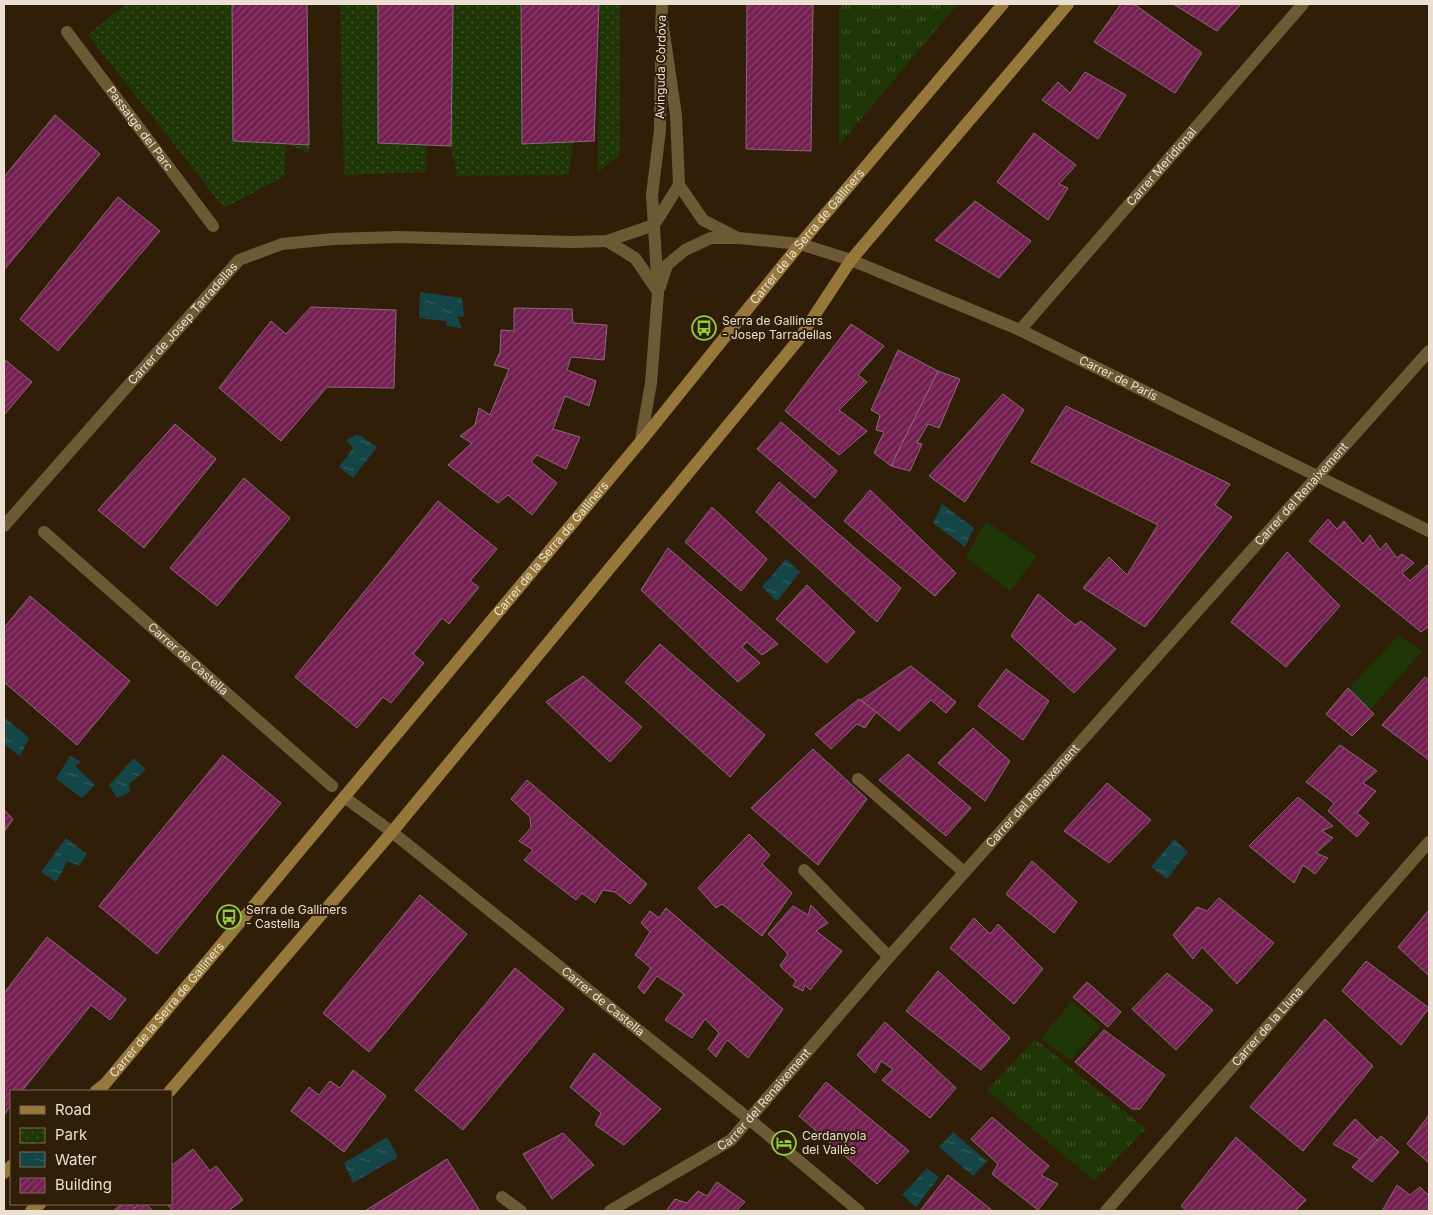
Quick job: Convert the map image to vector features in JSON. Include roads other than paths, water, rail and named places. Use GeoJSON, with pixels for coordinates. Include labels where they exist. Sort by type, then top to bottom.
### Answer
{"type":"FeatureCollection","features":[{"type":"Feature","properties":{"kind":"street","name":"Avinguda Còrdova"},"geometry":{"type":"LineString","coordinates":[[658,292],[652,194],[660,130],[662,4]]}},
{"type":"Feature","properties":{"kind":"street","name":"Carrer de la Serra de Galliners"},"geometry":{"type":"LineString","coordinates":[[97,1090],[105,1084],[641,440],[800,244],[1003,4]]}},
{"type":"Feature","properties":{"kind":"street"},"geometry":{"type":"LineString","coordinates":[[171,1090],[392,832],[799,339],[851,260],[1068,4]]}},
{"type":"Feature","properties":{"kind":"street","name":"Carrer Meridional"},"geometry":{"type":"LineString","coordinates":[[1020,330],[1303,4]]}},
{"type":"Feature","properties":{"kind":"street"},"geometry":{"type":"LineString","coordinates":[[662,20],[676,115],[679,185],[703,220],[738,238]]}},
{"type":"Feature","properties":{"kind":"street","name":"Passatge del Parc"},"geometry":{"type":"LineString","coordinates":[[67,32],[213,226]]}},
{"type":"Feature","properties":{"kind":"street"},"geometry":{"type":"LineString","coordinates":[[654,225],[679,185]]}},
{"type":"Feature","properties":{"kind":"street","name":"Carrer de Josep Tarradellas"},"geometry":{"type":"LineString","coordinates":[[4,526],[239,260],[282,244],[333,239],[398,236],[572,242],[607,241],[654,225]]}},
{"type":"Feature","properties":{"kind":"street","name":"Carrer de París"},"geometry":{"type":"LineString","coordinates":[[658,292],[667,265],[685,250],[712,238],[738,238],[800,244],[851,260],[1020,330],[1429,531]]}},
{"type":"Feature","properties":{"kind":"street"},"geometry":{"type":"LineString","coordinates":[[607,241],[635,258],[658,292],[651,383],[641,440]]}},
{"type":"Feature","properties":{"kind":"street","name":"Carrer del Renaixement"},"geometry":{"type":"LineString","coordinates":[[610,1211],[731,1140],[964,872],[1318,477],[1429,350]]}},
{"type":"Feature","properties":{"kind":"street","name":"Carrer de Castella"},"geometry":{"type":"LineString","coordinates":[[44,532],[332,786]]}},
{"type":"Feature","properties":{"kind":"street"},"geometry":{"type":"LineString","coordinates":[[858,779],[964,872]]}},
{"type":"Feature","properties":{"kind":"street","name":"Carrer de Castella"},"geometry":{"type":"LineString","coordinates":[[344,797],[392,832],[749,1119],[859,1211]]}},
{"type":"Feature","properties":{"kind":"street","name":"Carrer de la Lluna"},"geometry":{"type":"LineString","coordinates":[[1106,1211],[1429,842]]}},
{"type":"Feature","properties":{"kind":"street"},"geometry":{"type":"LineString","coordinates":[[804,870],[889,957]]}},
{"type":"Feature","properties":{"kind":"street"},"geometry":{"type":"LineString","coordinates":[[502,1197],[521,1211]]}},
{"type":"Feature","properties":{"kind":"water"},"geometry":{"type":"Polygon","coordinates":[[[420,292],[462,298],[464,317],[457,316],[462,328],[447,326],[446,321],[419,318],[420,292]]]}},
{"type":"Feature","properties":{"kind":"water"},"geometry":{"type":"Polygon","coordinates":[[[358,434],[377,447],[353,478],[339,467],[353,448],[346,440],[358,434]]]}},
{"type":"Feature","properties":{"kind":"water"},"geometry":{"type":"Polygon","coordinates":[[[942,504],[974,528],[965,547],[933,523],[942,504]]]}},
{"type":"Feature","properties":{"kind":"water"},"geometry":{"type":"Polygon","coordinates":[[[786,559],[800,572],[777,601],[762,587],[786,559]]]}},
{"type":"Feature","properties":{"kind":"water"},"geometry":{"type":"Polygon","coordinates":[[[4,717],[29,738],[20,756],[4,744],[4,717]]]}},
{"type":"Feature","properties":{"kind":"water"},"geometry":{"type":"Polygon","coordinates":[[[70,756],[81,762],[75,766],[95,785],[82,798],[56,779],[70,756]]]}},
{"type":"Feature","properties":{"kind":"water"},"geometry":{"type":"Polygon","coordinates":[[[134,758],[146,770],[129,784],[130,792],[117,798],[109,785],[134,758]]]}},
{"type":"Feature","properties":{"kind":"water"},"geometry":{"type":"Polygon","coordinates":[[[66,838],[87,854],[79,866],[68,861],[56,882],[41,872],[66,838]]]}},
{"type":"Feature","properties":{"kind":"water"},"geometry":{"type":"Polygon","coordinates":[[[1174,839],[1188,852],[1167,879],[1151,867],[1174,839]]]}},
{"type":"Feature","properties":{"kind":"water"},"geometry":{"type":"Polygon","coordinates":[[[953,1132],[987,1161],[973,1176],[939,1147],[953,1132]]]}},
{"type":"Feature","properties":{"kind":"water"},"geometry":{"type":"Polygon","coordinates":[[[387,1137],[398,1157],[353,1183],[344,1163],[387,1137]]]}},
{"type":"Feature","properties":{"kind":"water"},"geometry":{"type":"Polygon","coordinates":[[[927,1168],[939,1177],[916,1207],[902,1195],[927,1168]]]}},
{"type":"Feature","properties":{"kind":"place","name":"Serra de Galliners - Josep Tarradellas"},"geometry":{"type":"Point","coordinates":[704,328]}},
{"type":"Feature","properties":{"kind":"place","name":"Serra de Galliners - Castella"},"geometry":{"type":"Point","coordinates":[229,917]}},
{"type":"Feature","properties":{"kind":"place","name":"Cerdanyola del Vallès"},"geometry":{"type":"Point","coordinates":[784,1143]}}]}
